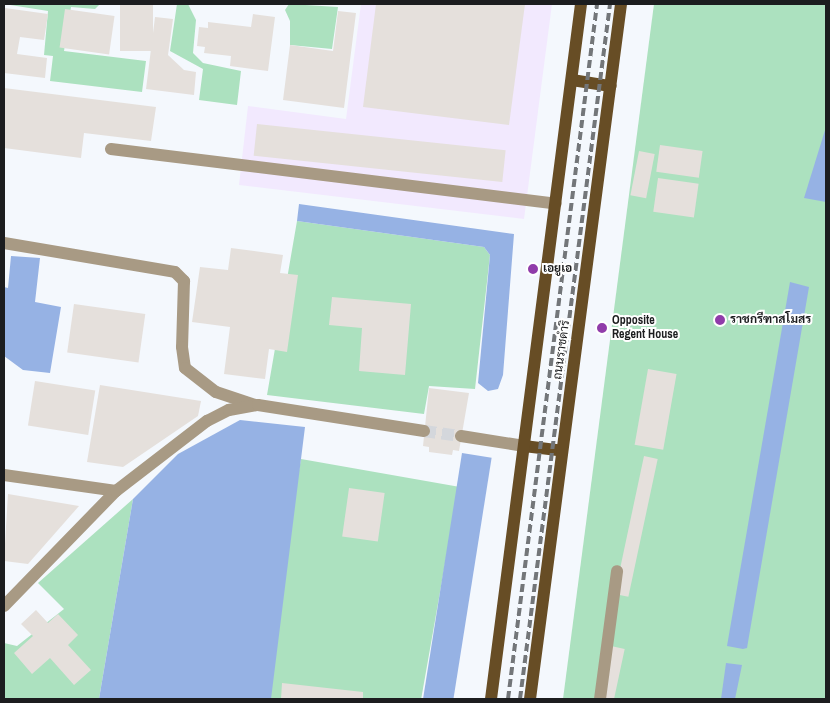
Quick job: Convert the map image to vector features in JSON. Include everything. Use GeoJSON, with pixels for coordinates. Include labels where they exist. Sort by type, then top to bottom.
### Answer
{"type":"FeatureCollection","features":[{"type":"Feature","properties":{"kind":"main road","name":"ถนนราชดำริ"},"geometry":{"type":"LineString","coordinates":[[491,699],[581,4]]}},
{"type":"Feature","properties":{"kind":"main road","name":"ถนนราชดำริ"},"geometry":{"type":"LineString","coordinates":[[530,699],[621,4]]}},
{"type":"Feature","properties":{"kind":"main road"},"geometry":{"type":"LineString","coordinates":[[572,80],[610,86]]}},
{"type":"Feature","properties":{"kind":"main road"},"geometry":{"type":"LineString","coordinates":[[524,446],[562,452]]}},
{"type":"Feature","properties":{"kind":"lane"},"geometry":{"type":"LineString","coordinates":[[112,149],[556,204]]}},
{"type":"Feature","properties":{"kind":"lane"},"geometry":{"type":"LineString","coordinates":[[4,243],[175,272],[184,281],[182,347],[186,368],[216,392],[258,405],[424,431]]}},
{"type":"Feature","properties":{"kind":"lane"},"geometry":{"type":"LineString","coordinates":[[4,606],[116,491],[207,421],[229,410],[258,405]]}},
{"type":"Feature","properties":{"kind":"lane"},"geometry":{"type":"LineString","coordinates":[[461,436],[524,446]]}},
{"type":"Feature","properties":{"kind":"lane"},"geometry":{"type":"LineString","coordinates":[[4,475],[116,491]]}},
{"type":"Feature","properties":{"kind":"lane"},"geometry":{"type":"LineString","coordinates":[[600,699],[617,571]]}},
{"type":"Feature","properties":{"kind":"shaded area"},"geometry":{"type":"Polygon","coordinates":[[[361,4],[552,4],[524,219],[239,185],[248,106],[346,119],[361,4]]]}},
{"type":"Feature","properties":{"kind":"green space"},"geometry":{"type":"Polygon","coordinates":[[[4,4],[100,4],[95,9],[71,7],[64,51],[146,61],[142,92],[50,81],[53,56],[44,55],[48,11],[4,4]]]}},
{"type":"Feature","properties":{"kind":"green space"},"geometry":{"type":"Polygon","coordinates":[[[177,4],[188,4],[196,20],[193,53],[203,63],[241,71],[237,105],[199,100],[203,69],[170,51],[177,4]]]}},
{"type":"Feature","properties":{"kind":"green space"},"geometry":{"type":"Polygon","coordinates":[[[289,4],[338,7],[332,49],[290,45],[290,21],[285,10],[289,4]]]}},
{"type":"Feature","properties":{"kind":"green space","name":"ราชกรีฑาสโมสร"},"geometry":{"type":"Polygon","coordinates":[[[654,4],[826,4],[826,699],[563,699],[654,4]]]}},
{"type":"Feature","properties":{"kind":"green space"},"geometry":{"type":"Polygon","coordinates":[[[297,221],[484,247],[490,255],[475,389],[429,386],[424,414],[267,395],[297,221]]]}},
{"type":"Feature","properties":{"kind":"green space"},"geometry":{"type":"Polygon","coordinates":[[[301,459],[459,487],[421,699],[268,699],[259,697],[301,459]]]}},
{"type":"Feature","properties":{"kind":"green space"},"geometry":{"type":"Polygon","coordinates":[[[133,499],[99,699],[4,699],[4,643],[17,646],[64,609],[38,583],[133,499]]]}},
{"type":"Feature","properties":{"kind":"water"},"geometry":{"type":"Polygon","coordinates":[[[826,127],[826,202],[804,198],[826,127]]]}},
{"type":"Feature","properties":{"kind":"water"},"geometry":{"type":"Polygon","coordinates":[[[299,204],[514,234],[503,375],[498,389],[488,391],[478,383],[490,255],[484,247],[297,221],[299,204]]]}},
{"type":"Feature","properties":{"kind":"water"},"geometry":{"type":"Polygon","coordinates":[[[11,256],[40,258],[35,302],[61,307],[50,373],[23,370],[4,356],[4,287],[8,288],[11,256]]]}},
{"type":"Feature","properties":{"kind":"water"},"geometry":{"type":"Polygon","coordinates":[[[790,282],[809,287],[747,648],[743,649],[727,646],[790,282]]]}},
{"type":"Feature","properties":{"kind":"water"},"geometry":{"type":"Polygon","coordinates":[[[240,420],[305,427],[271,699],[99,699],[133,499],[178,454],[240,420]]]}},
{"type":"Feature","properties":{"kind":"water"},"geometry":{"type":"Polygon","coordinates":[[[462,453],[492,458],[453,699],[423,698],[462,453]]]}},
{"type":"Feature","properties":{"kind":"water"},"geometry":{"type":"Polygon","coordinates":[[[726,663],[742,665],[735,699],[721,699],[726,663]]]}},
{"type":"Feature","properties":{"kind":"building"},"geometry":{"type":"Polygon","coordinates":[[[120,4],[153,4],[153,51],[120,51],[120,4]]]}},
{"type":"Feature","properties":{"kind":"building"},"geometry":{"type":"Polygon","coordinates":[[[376,4],[525,4],[509,125],[363,107],[376,4]]]}},
{"type":"Feature","properties":{"kind":"building"},"geometry":{"type":"Polygon","coordinates":[[[5,8],[48,14],[44,40],[20,37],[17,54],[47,58],[45,78],[4,73],[5,8]]]}},
{"type":"Feature","properties":{"kind":"building"},"geometry":{"type":"Polygon","coordinates":[[[65,9],[115,16],[109,55],[60,48],[65,9]]]}},
{"type":"Feature","properties":{"kind":"building"},"geometry":{"type":"Polygon","coordinates":[[[338,11],[356,13],[344,108],[283,100],[290,45],[333,51],[338,11]]]}},
{"type":"Feature","properties":{"kind":"building"},"geometry":{"type":"Polygon","coordinates":[[[253,14],[275,17],[268,71],[230,66],[231,56],[204,53],[205,47],[197,46],[199,27],[208,28],[208,22],[251,27],[253,14]]]}},
{"type":"Feature","properties":{"kind":"building"},"geometry":{"type":"Polygon","coordinates":[[[155,17],[173,19],[168,55],[184,70],[196,72],[194,95],[146,89],[155,17]]]}},
{"type":"Feature","properties":{"kind":"building"},"geometry":{"type":"Polygon","coordinates":[[[4,88],[156,107],[151,141],[84,133],[81,158],[4,148],[4,88]]]}},
{"type":"Feature","properties":{"kind":"building"},"geometry":{"type":"Polygon","coordinates":[[[257,124],[506,150],[502,182],[254,156],[257,124]]]}},
{"type":"Feature","properties":{"kind":"building"},"geometry":{"type":"Polygon","coordinates":[[[660,145],[703,151],[699,178],[656,172],[660,145]]]}},
{"type":"Feature","properties":{"kind":"building"},"geometry":{"type":"Polygon","coordinates":[[[639,151],[655,154],[646,198],[630,195],[639,151]]]}},
{"type":"Feature","properties":{"kind":"building"},"geometry":{"type":"Polygon","coordinates":[[[658,178],[699,184],[694,217],[653,212],[658,178]]]}},
{"type":"Feature","properties":{"kind":"building"},"geometry":{"type":"Polygon","coordinates":[[[231,248],[283,255],[280,273],[298,275],[287,352],[269,349],[265,379],[224,374],[230,327],[192,322],[200,267],[228,270],[231,248]]]}},
{"type":"Feature","properties":{"kind":"building"},"geometry":{"type":"Polygon","coordinates":[[[332,297],[411,304],[405,375],[359,371],[362,328],[329,325],[332,297]]]}},
{"type":"Feature","properties":{"kind":"building"},"geometry":{"type":"Polygon","coordinates":[[[74,304],[145,314],[138,363],[67,353],[74,304]]]}},
{"type":"Feature","properties":{"kind":"building"},"geometry":{"type":"Polygon","coordinates":[[[648,369],[677,374],[663,450],[635,445],[648,369]]]}},
{"type":"Feature","properties":{"kind":"building"},"geometry":{"type":"Polygon","coordinates":[[[35,381],[95,391],[88,435],[28,425],[35,381]]]}},
{"type":"Feature","properties":{"kind":"building"},"geometry":{"type":"Polygon","coordinates":[[[100,385],[201,401],[198,416],[123,467],[87,462],[100,385]]]}},
{"type":"Feature","properties":{"kind":"building"},"geometry":{"type":"Polygon","coordinates":[[[429,388],[469,393],[459,451],[453,450],[452,455],[429,452],[429,447],[423,446],[429,388]]]}},
{"type":"Feature","properties":{"kind":"building"},"geometry":{"type":"Polygon","coordinates":[[[644,456],[658,459],[628,597],[615,594],[644,456]]]}},
{"type":"Feature","properties":{"kind":"building"},"geometry":{"type":"Polygon","coordinates":[[[349,488],[385,493],[378,542],[342,537],[349,488]]]}},
{"type":"Feature","properties":{"kind":"building"},"geometry":{"type":"Polygon","coordinates":[[[8,494],[79,506],[28,564],[4,561],[8,494]]]}},
{"type":"Feature","properties":{"kind":"building"},"geometry":{"type":"Polygon","coordinates":[[[36,610],[48,623],[58,614],[78,635],[68,645],[91,670],[74,685],[50,658],[32,674],[14,653],[33,636],[21,624],[36,610]]]}},
{"type":"Feature","properties":{"kind":"building"},"geometry":{"type":"Polygon","coordinates":[[[611,646],[625,649],[614,699],[600,698],[611,646]]]}},
{"type":"Feature","properties":{"kind":"building"},"geometry":{"type":"Polygon","coordinates":[[[282,683],[363,692],[363,699],[281,699],[282,683]]]}},
{"type":"Feature","properties":{"kind":"tunnel"},"geometry":{"type":"LineString","coordinates":[[424,431],[461,436]]}},
{"type":"Feature","properties":{"kind":"railway"},"geometry":{"type":"LineString","coordinates":[[508,699],[597,4]]}},
{"type":"Feature","properties":{"kind":"railway"},"geometry":{"type":"LineString","coordinates":[[520,699],[610,4]]}},
{"type":"Feature","properties":{"kind":"place","name":"เอยูเอ"},"geometry":{"type":"Point","coordinates":[533,269]}},
{"type":"Feature","properties":{"kind":"place","name":"ราชกรีฑาสโมสร"},"geometry":{"type":"Point","coordinates":[720,320]}},
{"type":"Feature","properties":{"kind":"place","name":"Opposite Regent House"},"geometry":{"type":"Point","coordinates":[602,328]}}]}
